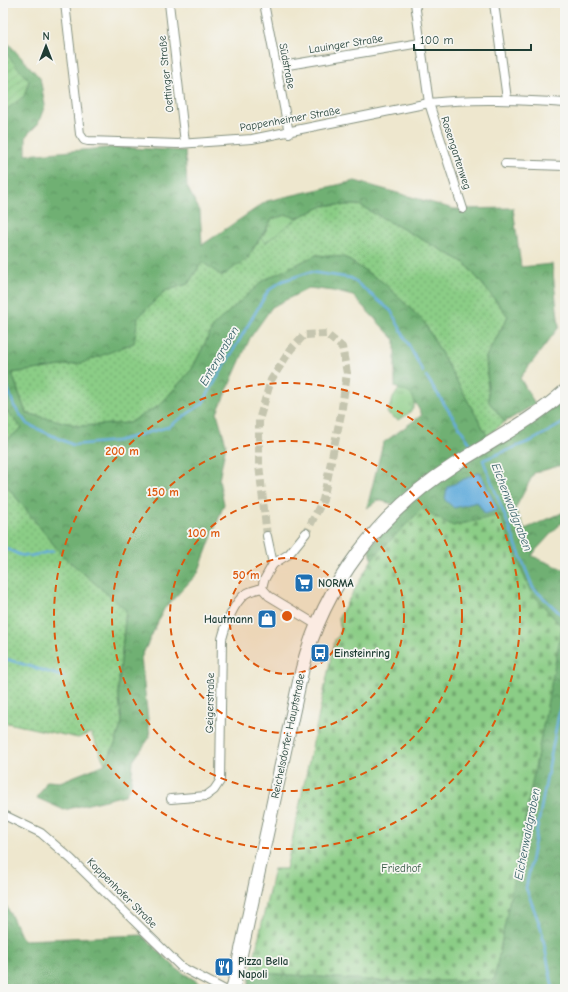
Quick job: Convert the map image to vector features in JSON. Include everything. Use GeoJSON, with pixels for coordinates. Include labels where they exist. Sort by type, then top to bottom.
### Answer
{"type":"FeatureCollection","features":[{"type":"Feature","properties":{"kind":"main road","name":"Reichelsdorfer Hauptstraße"},"geometry":{"type":"LineString","coordinates":[[233,989],[302,670],[317,625],[329,599],[344,574],[380,526],[428,484],[476,451],[530,418],[565,391]]}},
{"type":"Feature","properties":{"kind":"street","name":"Pappenheimer Straße"},"geometry":{"type":"LineString","coordinates":[[65,3],[80,134],[84,140],[185,144],[252,139],[288,133],[429,103],[507,99],[565,102]]}},
{"type":"Feature","properties":{"kind":"street","name":"Oettinger Straße"},"geometry":{"type":"LineString","coordinates":[[169,3],[185,144]]}},
{"type":"Feature","properties":{"kind":"street","name":"Südstraße"},"geometry":{"type":"LineString","coordinates":[[264,3],[288,133]]}},
{"type":"Feature","properties":{"kind":"street","name":"Rosengartenweg"},"geometry":{"type":"LineString","coordinates":[[415,3],[429,103],[463,209]]}},
{"type":"Feature","properties":{"kind":"street"},"geometry":{"type":"LineString","coordinates":[[494,3],[507,99]]}},
{"type":"Feature","properties":{"kind":"street","name":"Lauinger Straße"},"geometry":{"type":"LineString","coordinates":[[276,67],[420,43]]}},
{"type":"Feature","properties":{"kind":"street"},"geometry":{"type":"LineString","coordinates":[[505,164],[565,166]]}},
{"type":"Feature","properties":{"kind":"street"},"geometry":{"type":"LineString","coordinates":[[306,533],[289,554],[273,564],[264,580],[262,588],[269,596],[317,625]]}},
{"type":"Feature","properties":{"kind":"street"},"geometry":{"type":"LineString","coordinates":[[267,536],[273,564]]}},
{"type":"Feature","properties":{"kind":"street","name":"Geigerstraße"},"geometry":{"type":"LineString","coordinates":[[171,799],[206,796],[214,790],[220,781],[222,639],[225,627],[233,609],[245,594],[262,588]]}},
{"type":"Feature","properties":{"kind":"street","name":"Koppenhofer Straße"},"geometry":{"type":"LineString","coordinates":[[3,816],[6,816],[41,833],[71,859],[181,967],[223,989]]}},
{"type":"Feature","properties":{"kind":"green space"},"geometry":{"type":"Polygon","coordinates":[[[3,25],[6,41],[40,78],[45,105],[38,124],[26,136],[26,155],[116,147],[185,151],[187,187],[200,211],[202,245],[267,201],[355,181],[454,209],[513,208],[521,267],[552,264],[559,327],[520,378],[535,404],[505,422],[489,402],[486,357],[508,316],[465,263],[359,205],[326,205],[297,218],[287,215],[272,219],[247,259],[222,276],[202,262],[188,284],[165,291],[138,318],[134,343],[82,363],[12,373],[26,413],[80,426],[129,423],[160,405],[192,369],[214,325],[264,280],[316,255],[344,257],[384,283],[424,322],[493,446],[565,399],[565,464],[534,473],[515,509],[525,529],[562,513],[565,509],[565,524],[561,523],[532,556],[565,570],[565,989],[248,989],[251,972],[396,982],[494,980],[562,627],[530,591],[500,515],[452,526],[422,509],[372,559],[369,548],[404,507],[378,500],[367,508],[383,443],[422,415],[411,395],[395,387],[395,340],[353,296],[333,291],[309,288],[272,307],[250,338],[217,413],[226,444],[219,480],[224,504],[198,573],[164,609],[141,658],[150,737],[133,761],[131,785],[125,795],[64,810],[37,798],[47,781],[60,782],[105,764],[115,744],[122,722],[118,691],[126,610],[62,555],[3,481],[3,443],[22,428],[3,407],[3,112],[24,96],[29,82],[3,50],[3,25]]]}},
{"type":"Feature","properties":{"kind":"green space"},"geometry":{"type":"Polygon","coordinates":[[[3,50],[29,81],[24,96],[3,112],[3,50]]]}},
{"type":"Feature","properties":{"kind":"green space"},"geometry":{"type":"Polygon","coordinates":[[[326,205],[359,205],[465,263],[508,316],[486,357],[489,402],[505,422],[487,436],[424,322],[384,283],[344,257],[316,255],[214,325],[192,369],[160,405],[129,423],[80,426],[26,413],[12,373],[82,363],[138,318],[165,291],[188,284],[202,261],[247,259],[272,219],[297,218],[326,205]]]}},
{"type":"Feature","properties":{"kind":"green space"},"geometry":{"type":"Polygon","coordinates":[[[287,215],[297,218],[265,243],[262,238],[272,219],[287,215]]]}},
{"type":"Feature","properties":{"kind":"green space"},"geometry":{"type":"Polygon","coordinates":[[[399,389],[410,394],[414,399],[414,407],[409,413],[398,420],[387,413],[393,398],[399,389]]]}},
{"type":"Feature","properties":{"kind":"green space"},"geometry":{"type":"Polygon","coordinates":[[[3,407],[22,428],[3,443],[3,407]]]}},
{"type":"Feature","properties":{"kind":"green space"},"geometry":{"type":"Polygon","coordinates":[[[3,481],[62,555],[126,609],[118,691],[122,722],[115,744],[105,764],[91,733],[78,738],[3,722],[3,481]]]}},
{"type":"Feature","properties":{"kind":"green space","name":"Friedhof"},"geometry":{"type":"Polygon","coordinates":[[[422,509],[453,526],[500,515],[530,591],[562,627],[494,980],[396,982],[251,972],[274,869],[286,869],[335,639],[339,636],[339,617],[372,559],[422,509]]]}},
{"type":"Feature","properties":{"kind":"green space"},"geometry":{"type":"Polygon","coordinates":[[[3,899],[23,940],[142,935],[177,969],[209,989],[3,989],[3,899]]]}},
{"type":"Feature","properties":{"kind":"water"},"geometry":{"type":"Polygon","coordinates":[[[480,472],[498,510],[485,514],[477,502],[454,508],[445,500],[447,487],[480,472]]]}},
{"type":"Feature","properties":{"kind":"waterway","name":"Entengraben"},"geometry":{"type":"LineString","coordinates":[[3,381],[6,383],[14,406],[27,424],[73,445],[117,441],[168,427],[202,404],[268,291],[282,281],[310,272],[351,278],[391,311],[423,372]]}},
{"type":"Feature","properties":{"kind":"waterway","name":"Entengraben"},"geometry":{"type":"LineString","coordinates":[[426,376],[473,448]]}},
{"type":"Feature","properties":{"kind":"waterway","name":"Eichenwaldgraben"},"geometry":{"type":"LineString","coordinates":[[565,422],[533,440],[483,460],[533,588],[565,618]]}},
{"type":"Feature","properties":{"kind":"waterway"},"geometry":{"type":"LineString","coordinates":[[3,547],[20,555],[30,556],[53,551]]}},
{"type":"Feature","properties":{"kind":"waterway"},"geometry":{"type":"LineString","coordinates":[[3,556],[5,548]]}},
{"type":"Feature","properties":{"kind":"waterway"},"geometry":{"type":"LineString","coordinates":[[3,658],[64,677]]}},
{"type":"Feature","properties":{"kind":"waterway","name":"Eichenwaldgraben"},"geometry":{"type":"LineString","coordinates":[[553,989],[541,928],[526,888],[565,681]]}},
{"type":"Feature","properties":{"kind":"tunnel"},"geometry":{"type":"LineString","coordinates":[[267,536],[259,465],[259,420],[271,380],[291,349],[304,335],[326,334],[342,347],[347,373],[341,414],[323,500],[306,533]]}},
{"type":"Feature","properties":{"kind":"place","name":"NORMA"},"geometry":{"type":"Point","coordinates":[304,583]}},
{"type":"Feature","properties":{"kind":"place","name":"Hautmann"},"geometry":{"type":"Point","coordinates":[267,619]}},
{"type":"Feature","properties":{"kind":"place","name":"Einsteinring"},"geometry":{"type":"Point","coordinates":[320,653]}},
{"type":"Feature","properties":{"kind":"place","name":"Pizza Bella Napoli"},"geometry":{"type":"Point","coordinates":[224,967]}}]}
